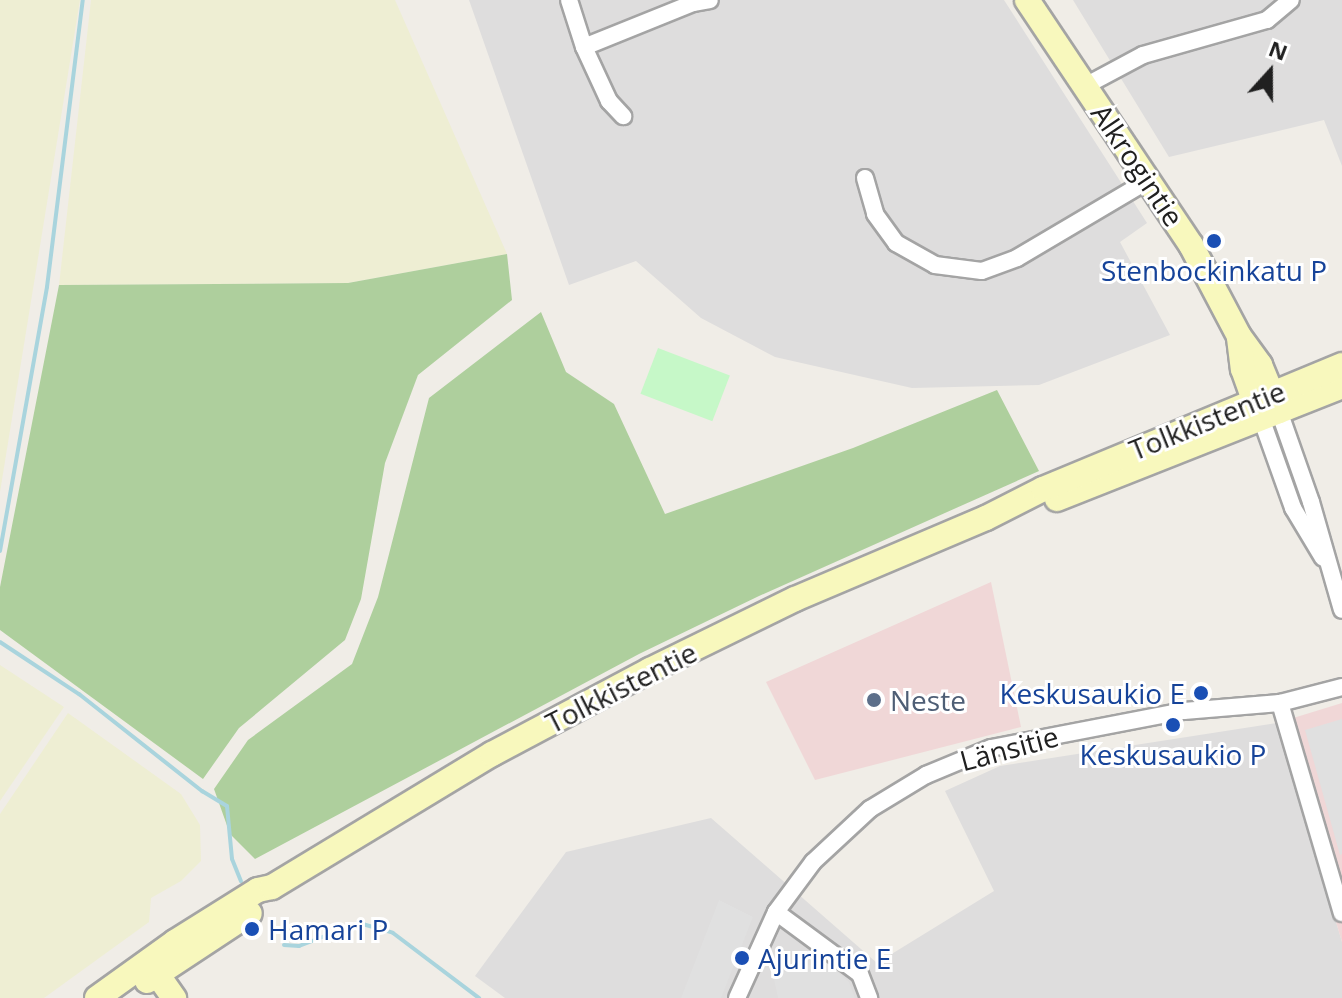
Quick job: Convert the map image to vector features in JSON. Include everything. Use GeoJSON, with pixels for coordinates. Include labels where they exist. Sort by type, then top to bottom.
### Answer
{"type":"FeatureCollection","features":[{"type":"Feature","properties":{"kind":"street"},"geometry":{"type":"LineString","coordinates":[[569,0],[584,47],[609,101],[623,116]]}},
{"type":"Feature","properties":{"kind":"street"},"geometry":{"type":"LineString","coordinates":[[584,47],[693,3],[710,0]]}},
{"type":"Feature","properties":{"kind":"street","name":"Alkrogintie"},"geometry":{"type":"LineString","coordinates":[[1027,0],[1149,180],[1218,293],[1239,336],[1243,369],[1266,406]]}},
{"type":"Feature","properties":{"kind":"street"},"geometry":{"type":"LineString","coordinates":[[1085,86],[1143,55],[1267,20],[1291,0]]}},
{"type":"Feature","properties":{"kind":"street"},"geometry":{"type":"LineString","coordinates":[[865,178],[875,214],[896,243],[935,265],[982,271],[1017,258],[1149,180]]}},
{"type":"Feature","properties":{"kind":"street","name":"Tolkkistentie"},"geometry":{"type":"LineString","coordinates":[[1266,406],[1342,365]]}},
{"type":"Feature","properties":{"kind":"street","name":"Tolkkistentie"},"geometry":{"type":"LineString","coordinates":[[97,998],[140,982],[255,910],[272,887],[480,761],[650,670],[795,599],[986,518],[1081,472],[1266,406],[1342,386]]}},
{"type":"Feature","properties":{"kind":"street"},"geometry":{"type":"LineString","coordinates":[[1266,406],[1293,508],[1328,566],[1342,610]]}},
{"type":"Feature","properties":{"kind":"street","name":"Länsitie"},"geometry":{"type":"LineString","coordinates":[[737,998],[776,912],[813,862],[870,809],[926,775],[991,748],[1184,711],[1280,703],[1342,687]]}},
{"type":"Feature","properties":{"kind":"street"},"geometry":{"type":"LineString","coordinates":[[1280,703],[1342,913]]}},
{"type":"Feature","properties":{"kind":"street"},"geometry":{"type":"LineString","coordinates":[[776,912],[860,974],[869,998]]}},
{"type":"Feature","properties":{"kind":"street"},"geometry":{"type":"LineString","coordinates":[[140,982],[174,998]]}},
{"type":"Feature","properties":{"kind":"shaded area"},"geometry":{"type":"Polygon","coordinates":[[[469,0],[1004,0],[1147,223],[1120,242],[1170,335],[1039,385],[912,388],[775,357],[701,318],[636,261],[569,285],[469,0]]]}},
{"type":"Feature","properties":{"kind":"shaded area"},"geometry":{"type":"Polygon","coordinates":[[[1073,0],[1342,0],[1342,166],[1324,120],[1169,157],[1073,0]]]}},
{"type":"Feature","properties":{"kind":"shaded area"},"geometry":{"type":"Polygon","coordinates":[[[991,582],[1021,727],[815,780],[766,682],[991,582]]]}},
{"type":"Feature","properties":{"kind":"shaded area"},"geometry":{"type":"Polygon","coordinates":[[[1342,703],[1342,942],[1277,723],[1342,703]]]}},
{"type":"Feature","properties":{"kind":"shaded area"},"geometry":{"type":"Polygon","coordinates":[[[1342,719],[1342,854],[1340,855],[1305,730],[1342,719]]]}},
{"type":"Feature","properties":{"kind":"shaded area"},"geometry":{"type":"Polygon","coordinates":[[[1277,723],[1342,942],[1342,998],[505,998],[475,976],[566,852],[711,818],[877,963],[994,891],[945,791],[1000,766],[1277,723]]]}},
{"type":"Feature","properties":{"kind":"shaded area"},"geometry":{"type":"Polygon","coordinates":[[[719,900],[753,917],[721,998],[681,998],[719,900]]]}},
{"type":"Feature","properties":{"kind":"shaded area"},"geometry":{"type":"Polygon","coordinates":[[[824,961],[849,982],[855,998],[778,998],[773,975],[824,961]]]}},
{"type":"Feature","properties":{"kind":"green space"},"geometry":{"type":"Polygon","coordinates":[[[0,0],[80,0],[0,492],[0,0]]]}},
{"type":"Feature","properties":{"kind":"green space"},"geometry":{"type":"Polygon","coordinates":[[[91,0],[395,0],[507,254],[348,283],[59,285],[91,0]]]}},
{"type":"Feature","properties":{"kind":"green space"},"geometry":{"type":"Polygon","coordinates":[[[507,254],[512,300],[418,375],[385,463],[361,599],[345,640],[239,728],[203,779],[0,630],[0,587],[59,285],[348,283],[507,254]]]}},
{"type":"Feature","properties":{"kind":"green space"},"geometry":{"type":"Polygon","coordinates":[[[541,312],[566,372],[614,404],[665,514],[853,448],[997,390],[1039,471],[759,596],[639,654],[255,859],[230,834],[214,789],[248,740],[352,664],[378,597],[429,398],[541,312]]]}},
{"type":"Feature","properties":{"kind":"green space"},"geometry":{"type":"Polygon","coordinates":[[[658,348],[730,376],[712,421],[640,394],[658,348]]]}},
{"type":"Feature","properties":{"kind":"green space"},"geometry":{"type":"Polygon","coordinates":[[[0,665],[64,707],[0,801],[0,665]]]}},
{"type":"Feature","properties":{"kind":"green space"},"geometry":{"type":"Polygon","coordinates":[[[68,713],[181,794],[200,825],[201,861],[181,881],[151,898],[149,922],[44,998],[0,998],[0,814],[68,713]]]}},
{"type":"Feature","properties":{"kind":"waterway"},"geometry":{"type":"LineString","coordinates":[[0,551],[47,287],[83,0]]}},
{"type":"Feature","properties":{"kind":"waterway"},"geometry":{"type":"LineString","coordinates":[[0,642],[79,694],[202,791],[227,806],[232,859],[241,881]]}},
{"type":"Feature","properties":{"kind":"waterway"},"geometry":{"type":"LineString","coordinates":[[284,945],[299,946],[359,923],[393,933],[479,998]]}},
{"type":"Feature","properties":{"kind":"place","name":"Stenbockinkatu P"},"geometry":{"type":"Point","coordinates":[1214,241]}},
{"type":"Feature","properties":{"kind":"place","name":"Keskusaukio E"},"geometry":{"type":"Point","coordinates":[1201,693]}},
{"type":"Feature","properties":{"kind":"place","name":"Neste"},"geometry":{"type":"Point","coordinates":[874,700]}},
{"type":"Feature","properties":{"kind":"place","name":"Keskusaukio P"},"geometry":{"type":"Point","coordinates":[1173,725]}},
{"type":"Feature","properties":{"kind":"place","name":"Hamari P"},"geometry":{"type":"Point","coordinates":[252,929]}},
{"type":"Feature","properties":{"kind":"place","name":"Ajurintie E"},"geometry":{"type":"Point","coordinates":[742,958]}}]}
